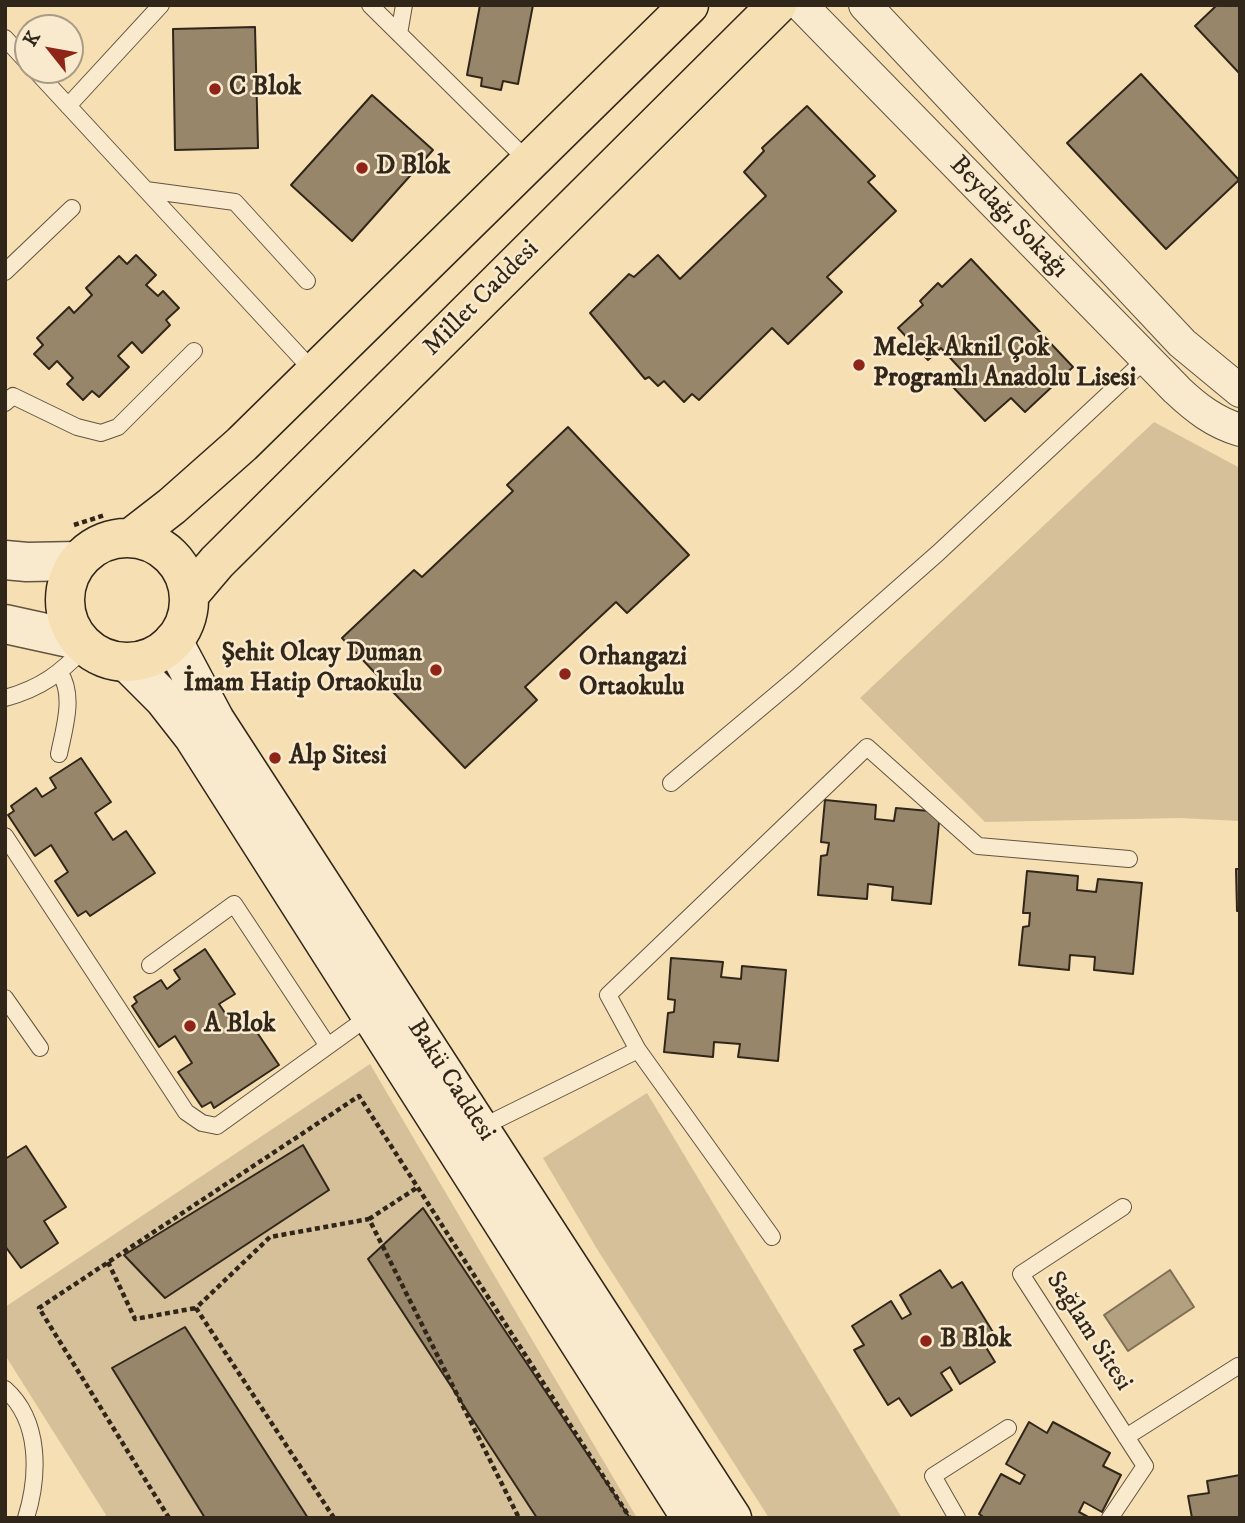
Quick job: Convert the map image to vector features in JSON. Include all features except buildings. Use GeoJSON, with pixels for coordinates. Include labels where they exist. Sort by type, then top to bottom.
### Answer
{"type":"FeatureCollection","features":[{"type":"Feature","properties":{"kind":"main road"},"geometry":{"type":"LineString","coordinates":[[132,537],[222,462],[689,5]]}},
{"type":"Feature","properties":{"kind":"main road","name":"Millet Caddesi"},"geometry":{"type":"LineString","coordinates":[[189,595],[216,562],[778,5]]}},
{"type":"Feature","properties":{"kind":"main road"},"geometry":{"type":"LineString","coordinates":[[5,624],[75,653],[116,661],[141,661],[159,653],[173,641],[184,625],[189,606],[187,585],[179,565],[165,550],[146,540],[132,537],[104,541],[85,552],[72,569],[65,589],[65,610],[75,653]]}},
{"type":"Feature","properties":{"kind":"main road"},"geometry":{"type":"LineString","coordinates":[[5,559],[27,562],[78,561]]}},
{"type":"Feature","properties":{"kind":"main road","name":"Bakü Caddesi"},"geometry":{"type":"LineString","coordinates":[[173,641],[215,720],[732,1518]]}},
{"type":"Feature","properties":{"kind":"main road","name":"Bakü Caddesi"},"geometry":{"type":"LineString","coordinates":[[128,663],[164,699],[193,736],[691,1518]]}},
{"type":"Feature","properties":{"kind":"street","name":"Beydağı Sokağı"},"geometry":{"type":"LineString","coordinates":[[801,5],[1146,359],[1197,408],[1230,427],[1238,384],[1182,343],[865,5]]}},
{"type":"Feature","properties":{"kind":"lane"},"geometry":{"type":"LineString","coordinates":[[68,106],[161,5]]}},
{"type":"Feature","properties":{"kind":"lane"},"geometry":{"type":"LineString","coordinates":[[370,5],[529,162]]}},
{"type":"Feature","properties":{"kind":"lane"},"geometry":{"type":"LineString","coordinates":[[399,34],[404,5]]}},
{"type":"Feature","properties":{"kind":"lane"},"geometry":{"type":"LineString","coordinates":[[48,84],[315,373]]}},
{"type":"Feature","properties":{"kind":"lane"},"geometry":{"type":"LineString","coordinates":[[146,190],[235,202],[307,281]]}},
{"type":"Feature","properties":{"kind":"lane"},"geometry":{"type":"LineString","coordinates":[[5,272],[72,208]]}},
{"type":"Feature","properties":{"kind":"lane"},"geometry":{"type":"LineString","coordinates":[[5,403],[13,396],[77,427],[102,433],[118,427],[194,351]]}},
{"type":"Feature","properties":{"kind":"lane"},"geometry":{"type":"LineString","coordinates":[[671,783],[795,679],[938,553],[1146,359]]}},
{"type":"Feature","properties":{"kind":"lane"},"geometry":{"type":"LineString","coordinates":[[5,698],[38,686],[75,653]]}},
{"type":"Feature","properties":{"kind":"lane"},"geometry":{"type":"LineString","coordinates":[[59,754],[68,700],[67,686],[75,653]]}},
{"type":"Feature","properties":{"kind":"lane"},"geometry":{"type":"LineString","coordinates":[[772,1237],[638,1050],[608,995],[867,747],[978,846],[1129,859]]}},
{"type":"Feature","properties":{"kind":"lane"},"geometry":{"type":"LineString","coordinates":[[5,836],[186,1112],[193,1118],[217,1126],[371,1015]]}},
{"type":"Feature","properties":{"kind":"lane"},"geometry":{"type":"LineString","coordinates":[[150,965],[234,904],[328,1046]]}},
{"type":"Feature","properties":{"kind":"lane"},"geometry":{"type":"LineString","coordinates":[[5,998],[40,1048]]}},
{"type":"Feature","properties":{"kind":"lane"},"geometry":{"type":"LineString","coordinates":[[480,1128],[638,1050]]}},
{"type":"Feature","properties":{"kind":"lane","name":"Sağlam Sitesi"},"geometry":{"type":"LineString","coordinates":[[1110,1518],[1144,1466],[1021,1274],[1123,1207]]}},
{"type":"Feature","properties":{"kind":"lane"},"geometry":{"type":"LineString","coordinates":[[1126,1437],[1238,1366]]}},
{"type":"Feature","properties":{"kind":"lane"},"geometry":{"type":"LineString","coordinates":[[5,1390],[21,1407],[32,1438],[34,1479],[32,1500],[26,1518]]}},
{"type":"Feature","properties":{"kind":"lane"},"geometry":{"type":"LineString","coordinates":[[957,1518],[933,1476],[1008,1428]]}},
{"type":"Feature","properties":{"kind":"path"},"geometry":{"type":"LineString","coordinates":[[169,1518],[39,1307],[359,1096],[630,1518]]}},
{"type":"Feature","properties":{"kind":"path"},"geometry":{"type":"LineString","coordinates":[[108,1262],[135,1319],[196,1308],[270,1237],[369,1219],[418,1187]]}},
{"type":"Feature","properties":{"kind":"path"},"geometry":{"type":"LineString","coordinates":[[369,1219],[519,1518]]}},
{"type":"Feature","properties":{"kind":"path"},"geometry":{"type":"LineString","coordinates":[[196,1308],[334,1518]]}},
{"type":"Feature","properties":{"kind":"shaded area"},"geometry":{"type":"Polygon","coordinates":[[[1154,422],[1240,468],[1240,821],[1180,818],[985,822],[860,698],[1154,422]]]}},
{"type":"Feature","properties":{"kind":"shaded area"},"geometry":{"type":"Polygon","coordinates":[[[370,1064],[637,1518],[103,1518],[106,1515],[5,1355],[5,1307],[370,1064]]]}},
{"type":"Feature","properties":{"kind":"shaded area"},"geometry":{"type":"Polygon","coordinates":[[[647,1093],[902,1518],[769,1518],[597,1249],[543,1158],[647,1093]]]}},
{"type":"Feature","properties":{"kind":"shaded area"},"geometry":{"type":"Polygon","coordinates":[[[1170,1270],[1194,1307],[1128,1351],[1104,1315],[1170,1270]]]}},
{"type":"Feature","properties":{"kind":"place","name":"C Blok"},"geometry":{"type":"Point","coordinates":[215,89]}},
{"type":"Feature","properties":{"kind":"place","name":"D Blok"},"geometry":{"type":"Point","coordinates":[362,168]}},
{"type":"Feature","properties":{"kind":"place","name":"Melek Aknil Çok Programlı Anadolu Lisesi"},"geometry":{"type":"Point","coordinates":[859,365]}},
{"type":"Feature","properties":{"kind":"place","name":"Şehit Olcay Duman İmam Hatip Ortaokulu"},"geometry":{"type":"Point","coordinates":[436,670]}},
{"type":"Feature","properties":{"kind":"place","name":"Orhangazi Ortaokulu"},"geometry":{"type":"Point","coordinates":[565,674]}},
{"type":"Feature","properties":{"kind":"place","name":"Alp Sitesi"},"geometry":{"type":"Point","coordinates":[275,758]}},
{"type":"Feature","properties":{"kind":"place","name":"A Blok"},"geometry":{"type":"Point","coordinates":[190,1026]}},
{"type":"Feature","properties":{"kind":"place","name":"B Blok"},"geometry":{"type":"Point","coordinates":[926,1341]}}]}
